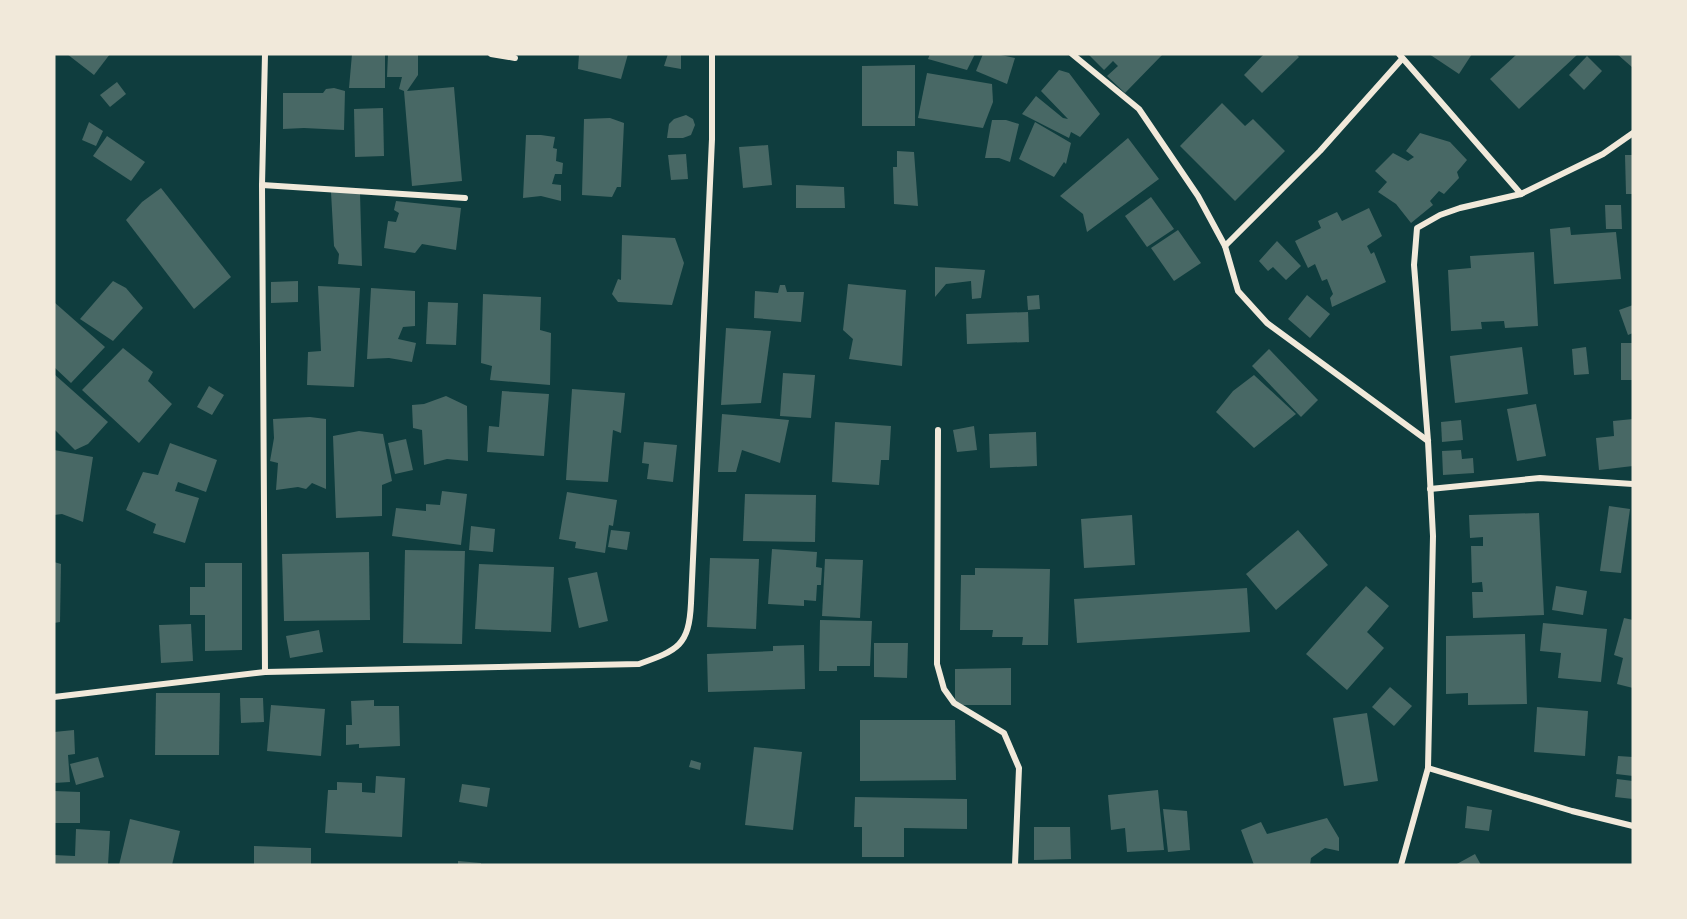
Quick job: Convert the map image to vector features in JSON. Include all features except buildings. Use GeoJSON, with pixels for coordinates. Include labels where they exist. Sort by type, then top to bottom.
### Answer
{"type":"FeatureCollection","features":[{"type":"Feature","properties":{"kind":"street"},"geometry":{"type":"LineString","coordinates":[[265,54],[262,185],[265,672]]}},
{"type":"Feature","properties":{"kind":"street"},"geometry":{"type":"LineString","coordinates":[[491,54],[515,58]]}},
{"type":"Feature","properties":{"kind":"street"},"geometry":{"type":"LineString","coordinates":[[54,697],[265,672],[639,664],[668,654],[682,641],[690,626],[692,591],[712,139],[712,54]]}},
{"type":"Feature","properties":{"kind":"street"},"geometry":{"type":"LineString","coordinates":[[1072,54],[1139,109],[1198,196],[1225,246],[1238,291],[1267,323],[1428,441]]}},
{"type":"Feature","properties":{"kind":"street"},"geometry":{"type":"LineString","coordinates":[[1225,246],[1320,151],[1401,56],[1521,194]]}},
{"type":"Feature","properties":{"kind":"street"},"geometry":{"type":"LineString","coordinates":[[1401,865],[1428,768],[1432,537],[1428,441],[1414,265],[1417,228],[1440,215],[1460,208],[1521,194],[1603,154],[1633,133]]}},
{"type":"Feature","properties":{"kind":"street"},"geometry":{"type":"LineString","coordinates":[[262,185],[465,198]]}},
{"type":"Feature","properties":{"kind":"street"},"geometry":{"type":"LineString","coordinates":[[938,430],[937,664],[944,689],[954,703],[1004,733],[1019,768],[1015,865]]}},
{"type":"Feature","properties":{"kind":"street"},"geometry":{"type":"LineString","coordinates":[[1430,489],[1540,478],[1633,484]]}},
{"type":"Feature","properties":{"kind":"street"},"geometry":{"type":"LineString","coordinates":[[1428,768],[1572,811],[1633,826]]}}]}
